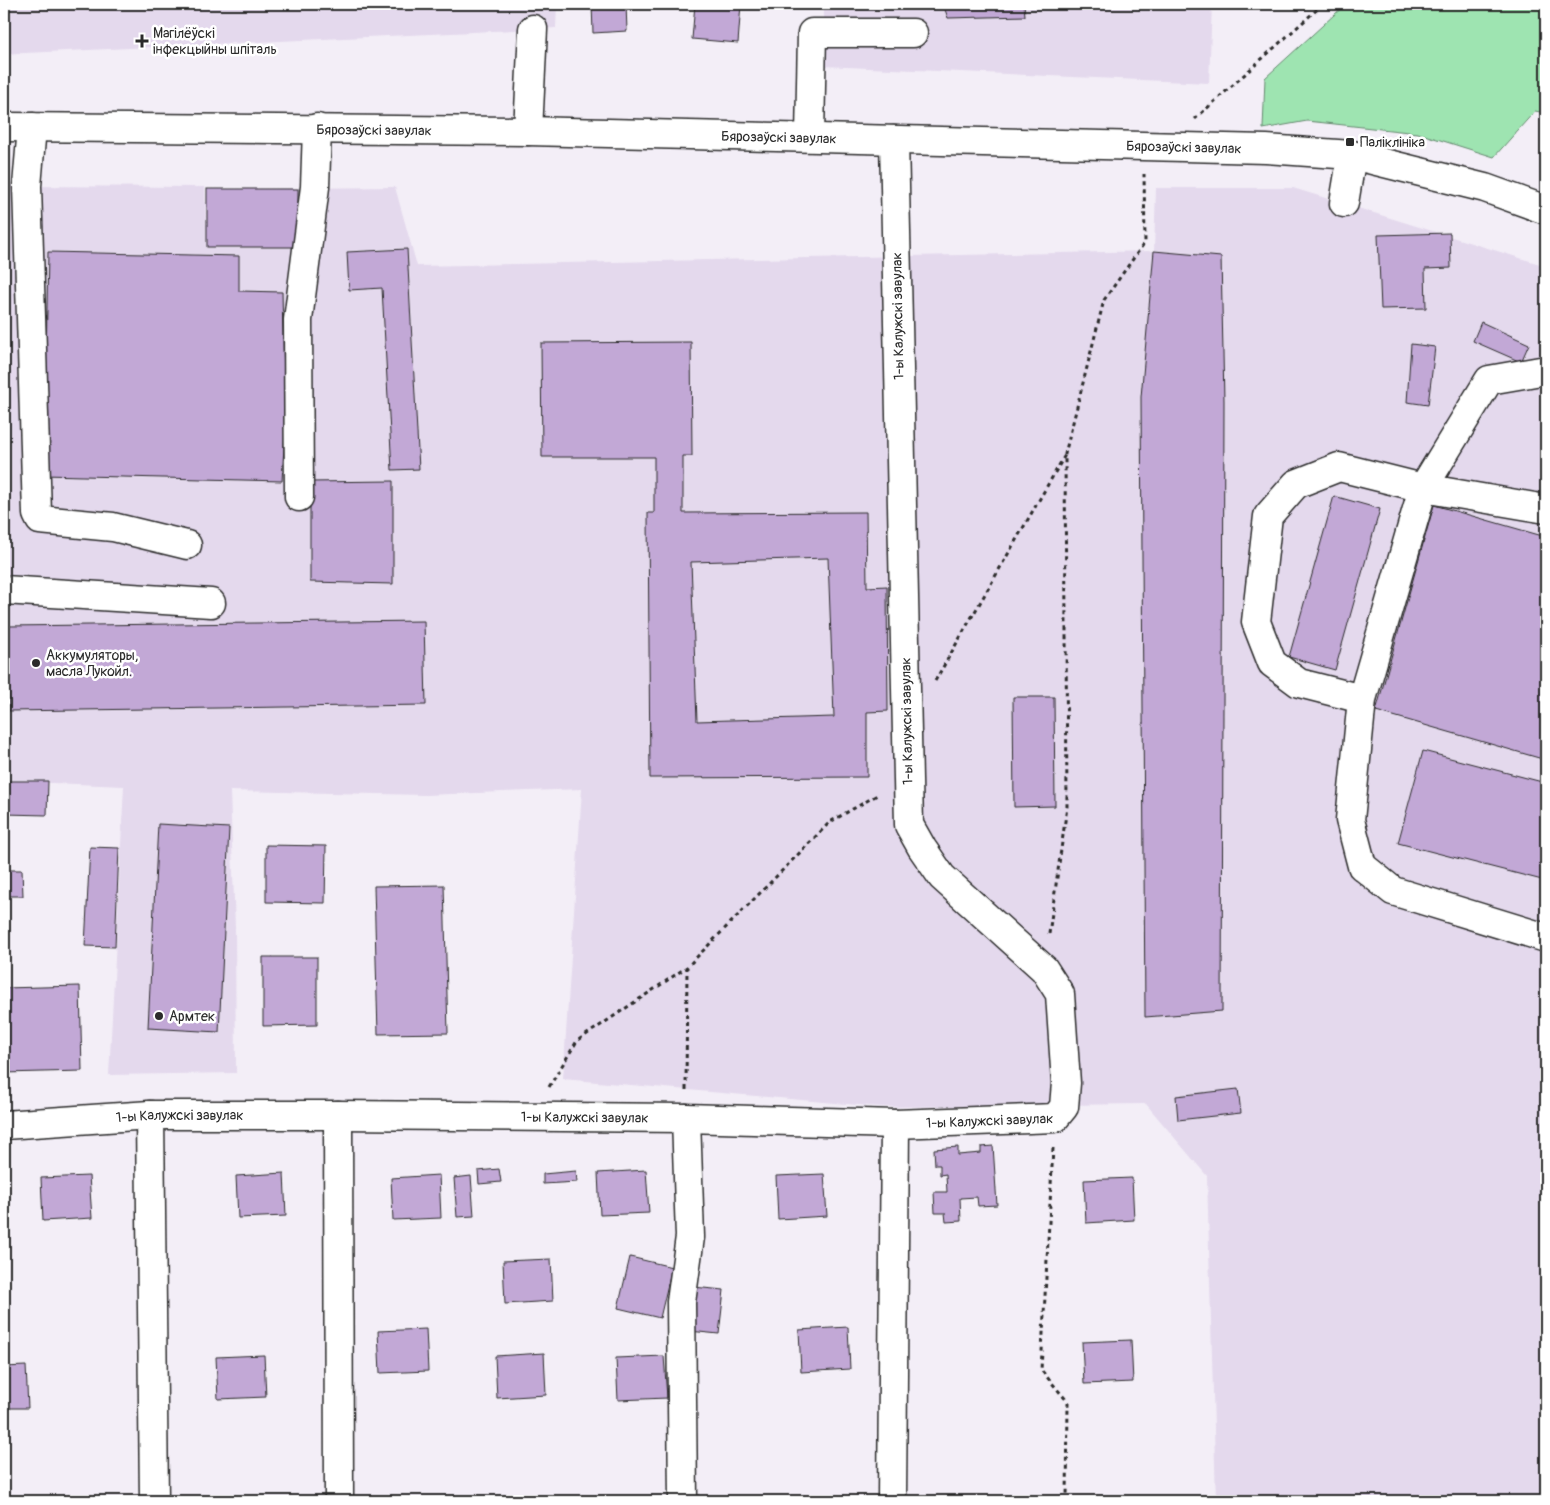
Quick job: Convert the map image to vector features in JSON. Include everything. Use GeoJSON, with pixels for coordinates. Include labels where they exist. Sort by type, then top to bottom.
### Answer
{"type":"FeatureCollection","features":[{"type":"Feature","properties":{"kind":"street"},"geometry":{"type":"LineString","coordinates":[[528,131],[533,29]]}},
{"type":"Feature","properties":{"kind":"street"},"geometry":{"type":"LineString","coordinates":[[810,137],[812,33],[913,33]]}},
{"type":"Feature","properties":{"kind":"street","name":"Бярозаўскі завулак"},"geometry":{"type":"LineString","coordinates":[[4,127],[528,131],[1266,149],[1352,155],[1485,188],[1546,210]]}},
{"type":"Feature","properties":{"kind":"street"},"geometry":{"type":"LineString","coordinates":[[32,127],[27,186],[38,514],[40,520],[113,527],[187,545]]}},
{"type":"Feature","properties":{"kind":"street"},"geometry":{"type":"LineString","coordinates":[[299,497],[298,320],[314,187],[317,128]]}},
{"type":"Feature","properties":{"kind":"street","name":"1-ы Калужскі завулак"},"geometry":{"type":"LineString","coordinates":[[4,1125],[150,1116],[338,1115],[686,1118],[895,1124],[1055,1118],[1064,1107],[1066,1083],[1060,994],[1044,969],[942,877],[922,848],[909,824],[894,140]]}},
{"type":"Feature","properties":{"kind":"street"},"geometry":{"type":"LineString","coordinates":[[1344,203],[1352,155]]}},
{"type":"Feature","properties":{"kind":"street"},"geometry":{"type":"LineString","coordinates":[[1546,370],[1489,380],[1423,488],[1362,699],[1350,820],[1362,866],[1392,891],[1546,938]]}},
{"type":"Feature","properties":{"kind":"street"},"geometry":{"type":"LineString","coordinates":[[1362,699],[1299,683],[1272,663],[1256,622],[1268,516],[1296,484],[1340,467],[1423,488],[1546,509]]}},
{"type":"Feature","properties":{"kind":"street"},"geometry":{"type":"LineString","coordinates":[[4,590],[211,603]]}},
{"type":"Feature","properties":{"kind":"street"},"geometry":{"type":"LineString","coordinates":[[338,1115],[339,1501]]}},
{"type":"Feature","properties":{"kind":"street"},"geometry":{"type":"LineString","coordinates":[[150,1116],[154,1501]]}},
{"type":"Feature","properties":{"kind":"street"},"geometry":{"type":"LineString","coordinates":[[683,1501],[681,1302],[690,1237],[686,1118]]}},
{"type":"Feature","properties":{"kind":"street"},"geometry":{"type":"LineString","coordinates":[[892,1501],[895,1124]]}},
{"type":"Feature","properties":{"kind":"path"},"geometry":{"type":"LineString","coordinates":[[1044,969],[1067,807],[1065,454],[1104,300],[1145,242],[1154,145],[1323,4]]}},
{"type":"Feature","properties":{"kind":"path"},"geometry":{"type":"LineString","coordinates":[[932,687],[1065,454]]}},
{"type":"Feature","properties":{"kind":"path"},"geometry":{"type":"LineString","coordinates":[[531,1117],[577,1041],[688,967],[830,822],[877,797],[908,760]]}},
{"type":"Feature","properties":{"kind":"path"},"geometry":{"type":"LineString","coordinates":[[686,1118],[688,967]]}},
{"type":"Feature","properties":{"kind":"path"},"geometry":{"type":"LineString","coordinates":[[1055,1118],[1041,1370],[1068,1402],[1067,1501]]}},
{"type":"Feature","properties":{"kind":"shaded area","name":"Магілёўскі інфекцыйны шпіталь"},"geometry":{"type":"Polygon","coordinates":[[[4,4],[557,4],[556,28],[4,54],[4,4]]]}},
{"type":"Feature","properties":{"kind":"shaded area"},"geometry":{"type":"Polygon","coordinates":[[[824,4],[1212,4],[1209,83],[823,66],[824,4]]]}},
{"type":"Feature","properties":{"kind":"shaded area"},"geometry":{"type":"Polygon","coordinates":[[[10,186],[205,187],[206,226],[207,189],[395,187],[417,266],[1154,251],[1156,188],[1293,188],[1546,266],[1546,1501],[1216,1501],[1207,1176],[1146,1104],[881,1107],[563,1079],[582,789],[425,795],[230,791],[235,928],[236,1073],[109,1075],[124,786],[4,781],[4,198],[10,198],[10,186]]]}},
{"type":"Feature","properties":{"kind":"green space"},"geometry":{"type":"Polygon","coordinates":[[[1346,4],[1546,4],[1546,113],[1535,111],[1494,157],[1418,133],[1307,121],[1263,129],[1265,78],[1346,4]]]}},
{"type":"Feature","properties":{"kind":"building"},"geometry":{"type":"Polygon","coordinates":[[[592,4],[626,4],[627,31],[593,33],[592,4]]]}},
{"type":"Feature","properties":{"kind":"building"},"geometry":{"type":"Polygon","coordinates":[[[695,4],[741,4],[738,43],[692,39],[695,4]]]}},
{"type":"Feature","properties":{"kind":"building"},"geometry":{"type":"Polygon","coordinates":[[[943,4],[1024,4],[1025,16],[948,18],[943,4]]]}},
{"type":"Feature","properties":{"kind":"building"},"geometry":{"type":"Polygon","coordinates":[[[207,189],[298,189],[298,247],[207,247],[207,189]]]}},
{"type":"Feature","properties":{"kind":"building"},"geometry":{"type":"Polygon","coordinates":[[[1450,233],[1451,268],[1425,269],[1426,308],[1381,309],[1378,235],[1450,233]]]}},
{"type":"Feature","properties":{"kind":"building"},"geometry":{"type":"Polygon","coordinates":[[[407,249],[419,469],[392,470],[382,288],[349,290],[347,252],[407,249]]]}},
{"type":"Feature","properties":{"kind":"building"},"geometry":{"type":"Polygon","coordinates":[[[1154,251],[1221,257],[1224,401],[1222,1011],[1145,1017],[1141,397],[1154,251]]]}},
{"type":"Feature","properties":{"kind":"building"},"geometry":{"type":"Polygon","coordinates":[[[48,252],[239,256],[239,291],[282,292],[285,428],[282,481],[44,475],[48,252]]]}},
{"type":"Feature","properties":{"kind":"building"},"geometry":{"type":"Polygon","coordinates":[[[1481,322],[1529,344],[1521,362],[1473,341],[1481,322]]]}},
{"type":"Feature","properties":{"kind":"building"},"geometry":{"type":"Polygon","coordinates":[[[691,342],[692,456],[683,456],[683,513],[866,512],[867,587],[887,586],[888,711],[867,712],[867,777],[650,778],[648,513],[654,513],[654,457],[542,457],[541,343],[691,342]],[[828,558],[691,562],[697,721],[834,717],[828,558]]]}},
{"type":"Feature","properties":{"kind":"building"},"geometry":{"type":"Polygon","coordinates":[[[1411,344],[1435,347],[1428,405],[1407,402],[1411,344]]]}},
{"type":"Feature","properties":{"kind":"building"},"geometry":{"type":"Polygon","coordinates":[[[393,481],[393,584],[310,582],[310,482],[393,481]]]}},
{"type":"Feature","properties":{"kind":"building"},"geometry":{"type":"Polygon","coordinates":[[[1334,496],[1380,509],[1335,670],[1289,657],[1334,496]]]}},
{"type":"Feature","properties":{"kind":"building"},"geometry":{"type":"Polygon","coordinates":[[[1434,505],[1546,537],[1546,760],[1376,711],[1434,505]]]}},
{"type":"Feature","properties":{"kind":"building"},"geometry":{"type":"Polygon","coordinates":[[[424,621],[426,705],[9,711],[8,626],[424,621]]]}},
{"type":"Feature","properties":{"kind":"building"},"geometry":{"type":"Polygon","coordinates":[[[1013,697],[1054,697],[1055,806],[1014,807],[1013,697]]]}},
{"type":"Feature","properties":{"kind":"building"},"geometry":{"type":"Polygon","coordinates":[[[1423,751],[1546,783],[1546,881],[1398,843],[1423,751]]]}},
{"type":"Feature","properties":{"kind":"building"},"geometry":{"type":"Polygon","coordinates":[[[4,781],[48,781],[47,815],[4,814],[4,781]]]}},
{"type":"Feature","properties":{"kind":"building"},"geometry":{"type":"Polygon","coordinates":[[[158,824],[229,828],[219,1032],[148,1028],[158,824]]]}},
{"type":"Feature","properties":{"kind":"building"},"geometry":{"type":"Polygon","coordinates":[[[266,845],[326,846],[325,903],[266,902],[266,845]]]}},
{"type":"Feature","properties":{"kind":"building"},"geometry":{"type":"Polygon","coordinates":[[[90,847],[119,848],[115,947],[85,946],[90,847]]]}},
{"type":"Feature","properties":{"kind":"building"},"geometry":{"type":"Polygon","coordinates":[[[4,870],[22,870],[23,896],[4,896],[4,870]]]}},
{"type":"Feature","properties":{"kind":"building"},"geometry":{"type":"Polygon","coordinates":[[[444,885],[448,1033],[378,1034],[374,886],[444,885]]]}},
{"type":"Feature","properties":{"kind":"building"},"geometry":{"type":"Polygon","coordinates":[[[263,957],[317,957],[317,1025],[263,1026],[263,957]]]}},
{"type":"Feature","properties":{"kind":"building"},"geometry":{"type":"Polygon","coordinates":[[[80,986],[82,1071],[4,1073],[4,988],[80,986]]]}},
{"type":"Feature","properties":{"kind":"building"},"geometry":{"type":"Polygon","coordinates":[[[1238,1089],[1241,1113],[1178,1120],[1176,1096],[1238,1089]]]}},
{"type":"Feature","properties":{"kind":"building"},"geometry":{"type":"Polygon","coordinates":[[[993,1146],[997,1205],[978,1206],[977,1197],[960,1198],[961,1221],[946,1222],[945,1213],[935,1213],[934,1192],[947,1192],[946,1174],[940,1175],[940,1165],[935,1165],[934,1149],[958,1147],[958,1155],[981,1153],[981,1147],[993,1146]]]}},
{"type":"Feature","properties":{"kind":"building"},"geometry":{"type":"Polygon","coordinates":[[[499,1169],[501,1182],[479,1184],[478,1171],[499,1169]]]}},
{"type":"Feature","properties":{"kind":"building"},"geometry":{"type":"Polygon","coordinates":[[[646,1170],[649,1213],[600,1215],[598,1173],[646,1170]]]}},
{"type":"Feature","properties":{"kind":"building"},"geometry":{"type":"Polygon","coordinates":[[[576,1171],[577,1182],[543,1184],[543,1174],[576,1171]]]}},
{"type":"Feature","properties":{"kind":"building"},"geometry":{"type":"Polygon","coordinates":[[[284,1173],[286,1216],[238,1218],[236,1176],[284,1173]]]}},
{"type":"Feature","properties":{"kind":"building"},"geometry":{"type":"Polygon","coordinates":[[[824,1174],[827,1216],[778,1219],[776,1176],[824,1174]]]}},
{"type":"Feature","properties":{"kind":"building"},"geometry":{"type":"Polygon","coordinates":[[[439,1175],[441,1218],[393,1220],[391,1178],[439,1175]]]}},
{"type":"Feature","properties":{"kind":"building"},"geometry":{"type":"Polygon","coordinates":[[[89,1176],[92,1218],[43,1221],[41,1178],[89,1176]]]}},
{"type":"Feature","properties":{"kind":"building"},"geometry":{"type":"Polygon","coordinates":[[[471,1176],[474,1216],[457,1217],[454,1178],[471,1176]]]}},
{"type":"Feature","properties":{"kind":"building"},"geometry":{"type":"Polygon","coordinates":[[[1132,1178],[1134,1220],[1086,1223],[1084,1180],[1132,1178]]]}},
{"type":"Feature","properties":{"kind":"building"},"geometry":{"type":"Polygon","coordinates":[[[630,1257],[672,1267],[660,1318],[618,1308],[630,1257]]]}},
{"type":"Feature","properties":{"kind":"building"},"geometry":{"type":"Polygon","coordinates":[[[551,1259],[553,1301],[505,1304],[503,1261],[551,1259]]]}},
{"type":"Feature","properties":{"kind":"building"},"geometry":{"type":"Polygon","coordinates":[[[693,1287],[724,1290],[719,1334],[689,1331],[693,1287]]]}},
{"type":"Feature","properties":{"kind":"building"},"geometry":{"type":"Polygon","coordinates":[[[848,1327],[850,1369],[801,1372],[799,1330],[848,1327]]]}},
{"type":"Feature","properties":{"kind":"building"},"geometry":{"type":"Polygon","coordinates":[[[426,1329],[428,1371],[380,1373],[378,1331],[426,1329]]]}},
{"type":"Feature","properties":{"kind":"building"},"geometry":{"type":"Polygon","coordinates":[[[1131,1340],[1133,1382],[1084,1384],[1082,1342],[1131,1340]]]}},
{"type":"Feature","properties":{"kind":"building"},"geometry":{"type":"Polygon","coordinates":[[[544,1353],[546,1395],[497,1398],[495,1356],[544,1353]]]}},
{"type":"Feature","properties":{"kind":"building"},"geometry":{"type":"Polygon","coordinates":[[[264,1355],[266,1397],[218,1399],[216,1357],[264,1355]]]}},
{"type":"Feature","properties":{"kind":"building"},"geometry":{"type":"Polygon","coordinates":[[[664,1356],[667,1398],[618,1400],[616,1358],[664,1356]]]}},
{"type":"Feature","properties":{"kind":"building"},"geometry":{"type":"Polygon","coordinates":[[[26,1366],[28,1408],[4,1408],[4,1367],[26,1366]]]}},
{"type":"Feature","properties":{"kind":"building"},"geometry":{"type":"Polygon","coordinates":[[[1178,1499],[1178,1501],[1114,1501],[1178,1499]]]}},
{"type":"Feature","properties":{"kind":"building"},"geometry":{"type":"Polygon","coordinates":[[[1040,1500],[1040,1501],[957,1501],[1040,1500]]]}},
{"type":"Feature","properties":{"kind":"place","name":"Магілёўскі інфекцыйны шпіталь"},"geometry":{"type":"Point","coordinates":[142,41]}},
{"type":"Feature","properties":{"kind":"place","name":"Паліклініка"},"geometry":{"type":"Point","coordinates":[1350,142]}},
{"type":"Feature","properties":{"kind":"place","name":"Аккумуляторы, масла Лукойл."},"geometry":{"type":"Point","coordinates":[36,663]}},
{"type":"Feature","properties":{"kind":"place","name":"Армтек"},"geometry":{"type":"Point","coordinates":[159,1016]}}]}
